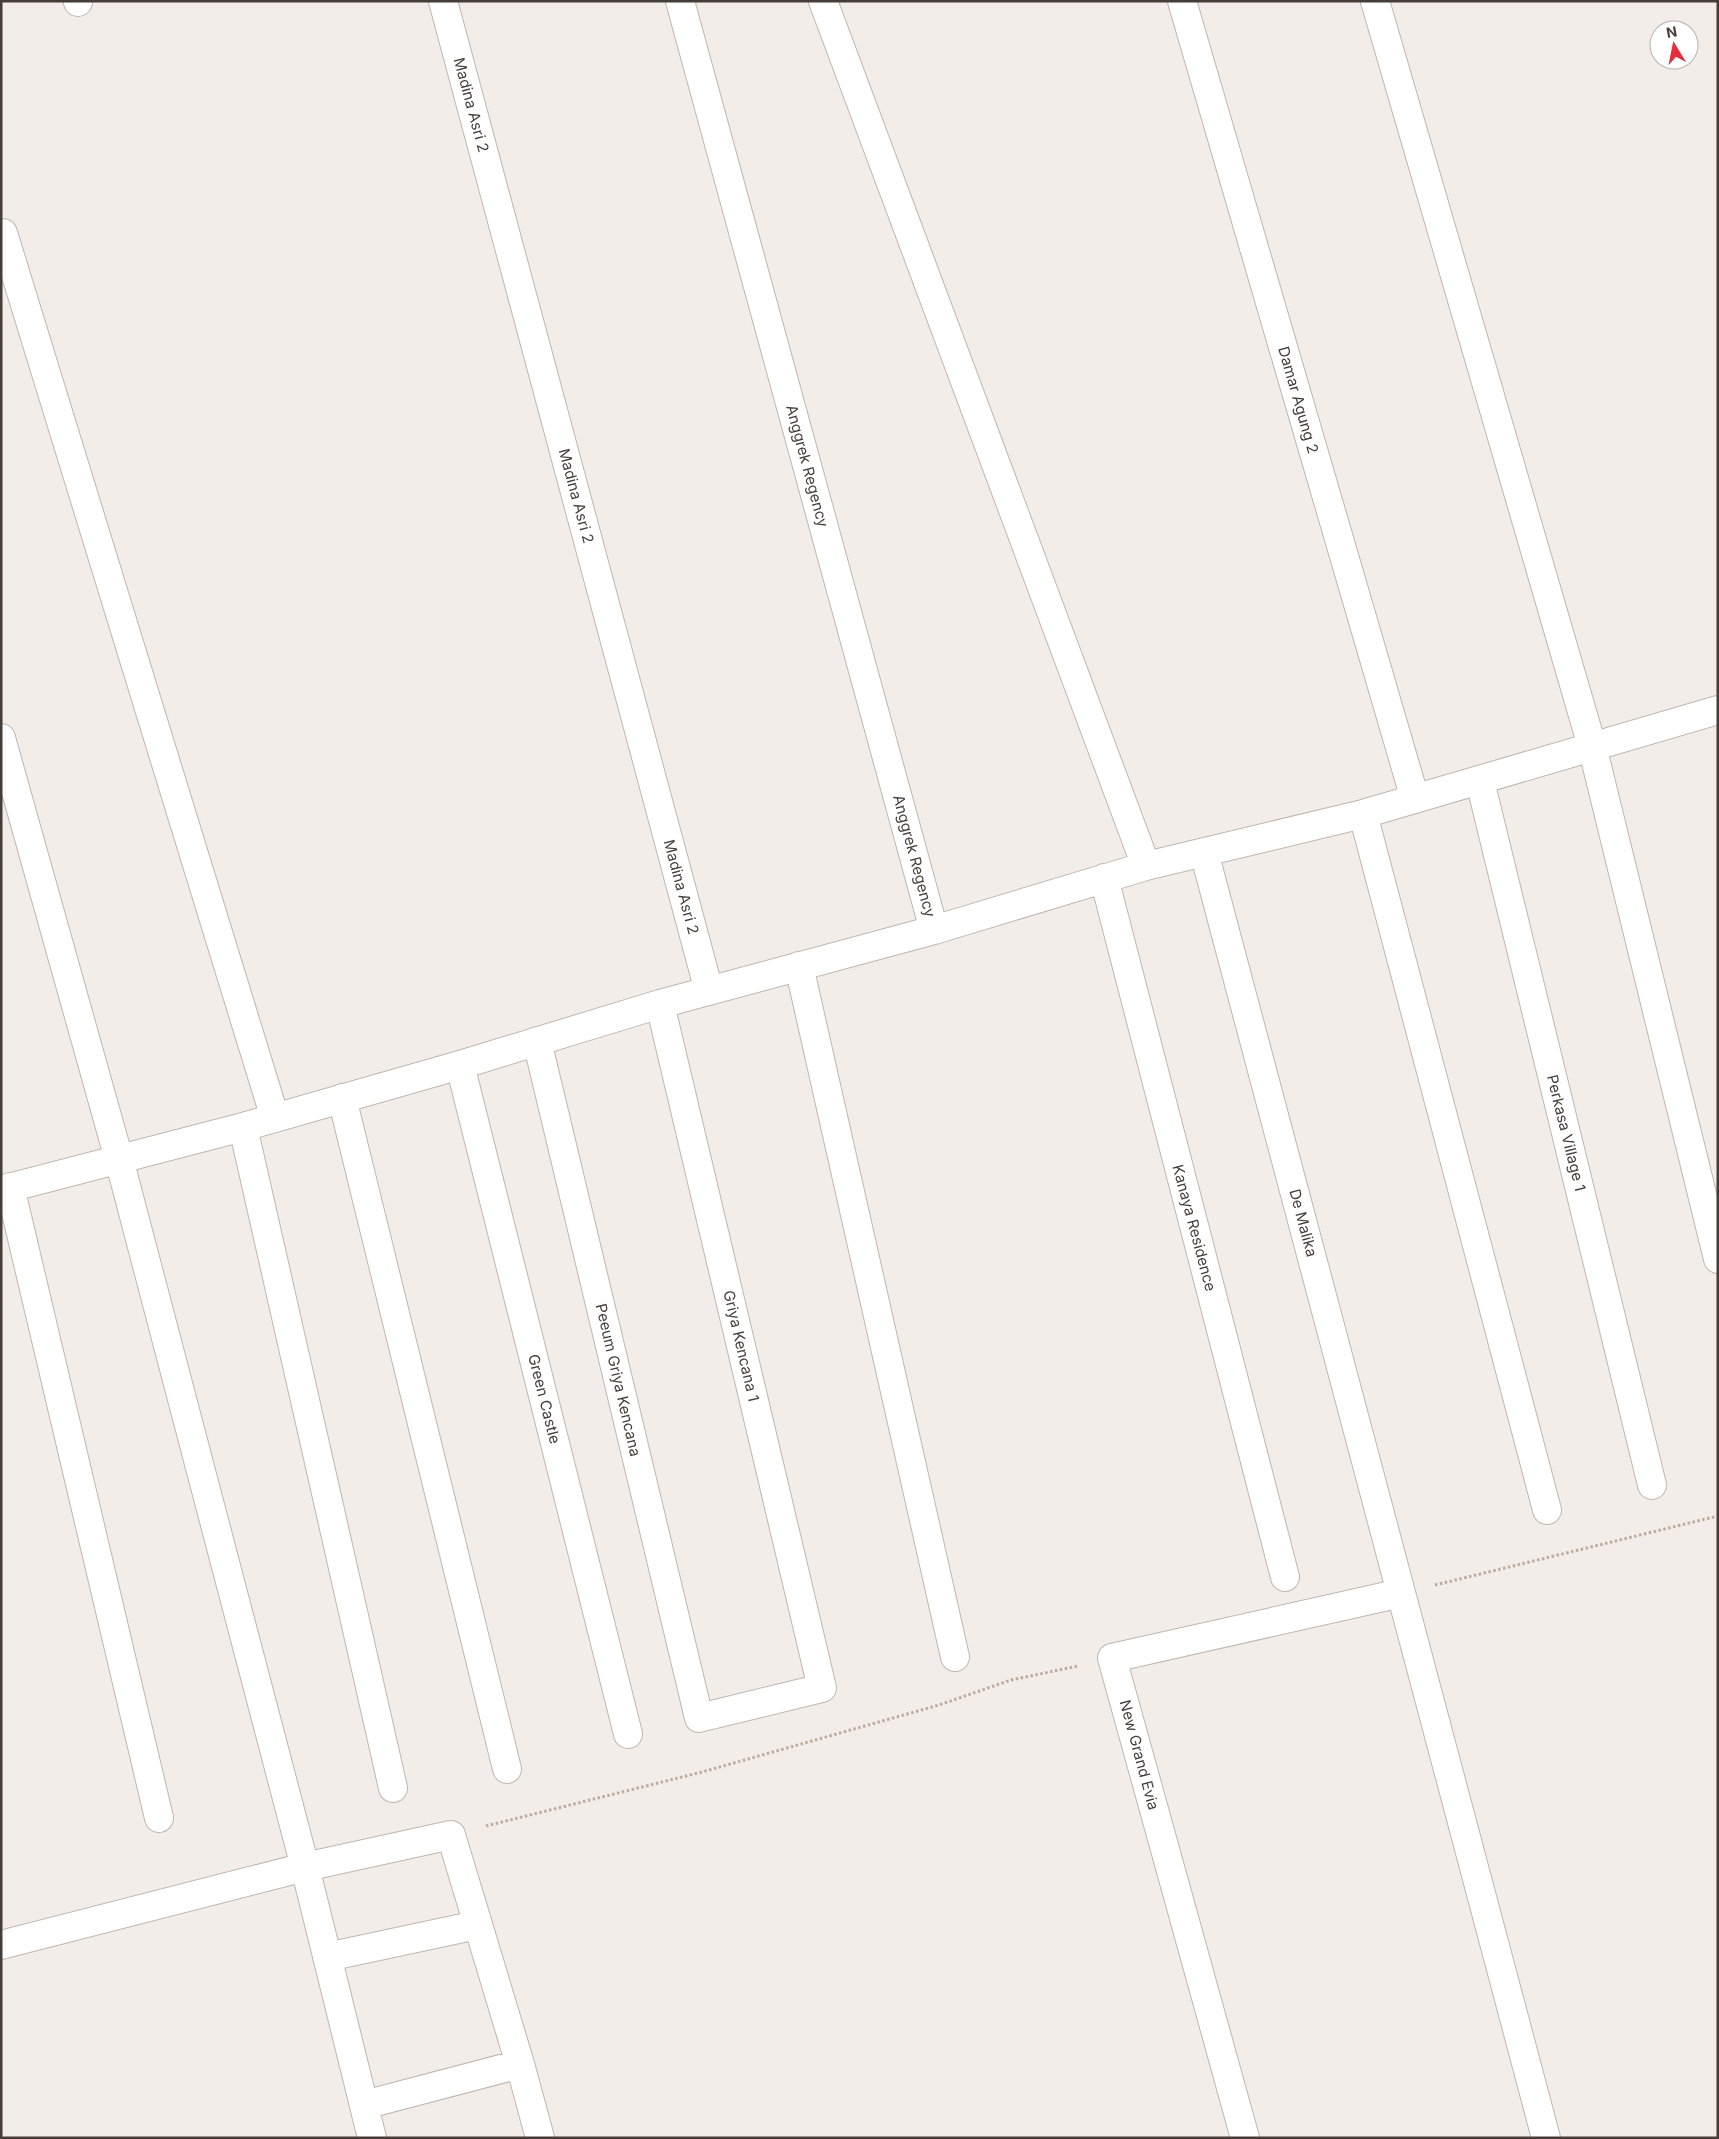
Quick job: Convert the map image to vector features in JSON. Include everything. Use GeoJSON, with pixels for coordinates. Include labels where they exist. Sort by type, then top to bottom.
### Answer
{"type":"FeatureCollection","features":[{"type":"Feature","properties":{"kind":"street","name":"Madina Asri 2"},"geometry":{"type":"LineString","coordinates":[[443,1],[709,991]]}},
{"type":"Feature","properties":{"kind":"street","name":"Anggrek Regency"},"geometry":{"type":"LineString","coordinates":[[680,1],[934,930]]}},
{"type":"Feature","properties":{"kind":"street"},"geometry":{"type":"LineString","coordinates":[[823,1],[1146,866]]}},
{"type":"Feature","properties":{"kind":"street","name":"Damar Agung 2"},"geometry":{"type":"LineString","coordinates":[[1182,1],[1415,799]]}},
{"type":"Feature","properties":{"kind":"street"},"geometry":{"type":"LineString","coordinates":[[1375,1],[1592,746],[1718,1259]]}},
{"type":"Feature","properties":{"kind":"street"},"geometry":{"type":"LineString","coordinates":[[3,234],[275,1118]]}},
{"type":"Feature","properties":{"kind":"street"},"geometry":{"type":"LineString","coordinates":[[159,1818],[6,1188],[243,1127],[460,1065],[660,1004],[934,930],[1146,866],[1363,814],[1718,710]]}},
{"type":"Feature","properties":{"kind":"street"},"geometry":{"type":"LineString","coordinates":[[1,738],[119,1159],[305,1867],[372,2138]]}},
{"type":"Feature","properties":{"kind":"street","name":"Perkasa Village 1"},"geometry":{"type":"LineString","coordinates":[[1480,780],[1652,1485]]}},
{"type":"Feature","properties":{"kind":"street"},"geometry":{"type":"LineString","coordinates":[[1363,814],[1547,1510]]}},
{"type":"Feature","properties":{"kind":"street","name":"De Malika"},"geometry":{"type":"LineString","coordinates":[[1204,852],[1546,2138]]}},
{"type":"Feature","properties":{"kind":"street","name":"Kanaya Residence"},"geometry":{"type":"LineString","coordinates":[[1104,878],[1285,1577]]}},
{"type":"Feature","properties":{"kind":"street"},"geometry":{"type":"LineString","coordinates":[[799,966],[956,1657]]}},
{"type":"Feature","properties":{"kind":"street","name":"Griya Kencana 1"},"geometry":{"type":"LineString","coordinates":[[660,1004],[822,1688],[699,1718]]}},
{"type":"Feature","properties":{"kind":"street","name":"Peeum Griya Kencana"},"geometry":{"type":"LineString","coordinates":[[537,1042],[699,1718]]}},
{"type":"Feature","properties":{"kind":"street","name":"Green Castle"},"geometry":{"type":"LineString","coordinates":[[460,1065],[628,1734]]}},
{"type":"Feature","properties":{"kind":"street"},"geometry":{"type":"LineString","coordinates":[[342,1098],[507,1769]]}},
{"type":"Feature","properties":{"kind":"street"},"geometry":{"type":"LineString","coordinates":[[243,1127],[393,1788]]}},
{"type":"Feature","properties":{"kind":"street"},"geometry":{"type":"LineString","coordinates":[[1112,1658],[1401,1593]]}},
{"type":"Feature","properties":{"kind":"street","name":"New Grand Evia"},"geometry":{"type":"LineString","coordinates":[[1112,1658],[1245,2138]]}},
{"type":"Feature","properties":{"kind":"street"},"geometry":{"type":"LineString","coordinates":[[1,1945],[305,1867],[451,1835],[520,2064],[540,2138]]}},
{"type":"Feature","properties":{"kind":"street"},"geometry":{"type":"LineString","coordinates":[[327,1957],[477,1925]]}},
{"type":"Feature","properties":{"kind":"street"},"geometry":{"type":"LineString","coordinates":[[364,2105],[520,2064]]}},
{"type":"Feature","properties":{"kind":"path"},"geometry":{"type":"LineString","coordinates":[[1401,1593],[1718,1516]]}},
{"type":"Feature","properties":{"kind":"path"},"geometry":{"type":"LineString","coordinates":[[451,1835],[702,1772],[939,1705],[1011,1680],[1112,1658]]}}]}
